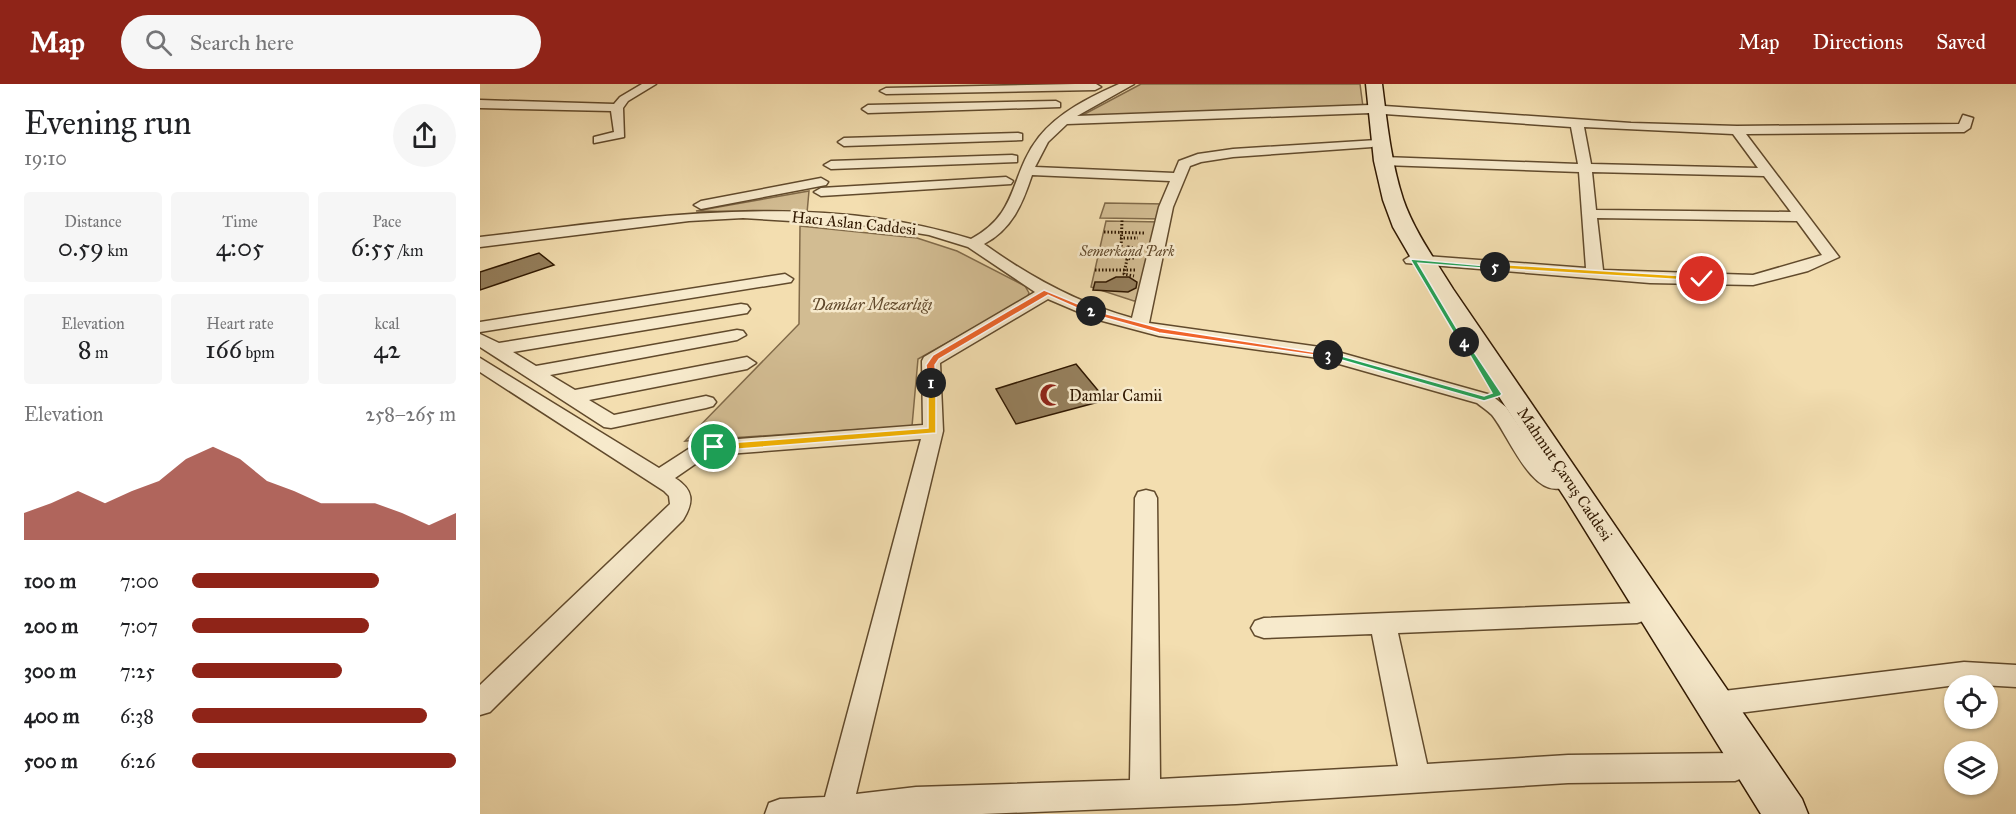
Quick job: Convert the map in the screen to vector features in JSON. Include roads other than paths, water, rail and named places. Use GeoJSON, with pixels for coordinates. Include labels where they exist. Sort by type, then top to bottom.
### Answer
{"type":"FeatureCollection","features":[{"type":"Feature","properties":{"kind":"main road","name":"Mahmut Çavuş Caddesi"},"geometry":{"type":"LineString","coordinates":[[1372,97],[1378,152],[1398,213],[1418,261],[1786,814]]}},
{"type":"Feature","properties":{"kind":"main road"},"geometry":{"type":"LineString","coordinates":[[1418,261],[1491,396],[1554,483],[1765,814]]}},
{"type":"Feature","properties":{"kind":"street"},"geometry":{"type":"LineString","coordinates":[[598,140],[620,134],[617,108],[624,99],[650,84]]}},
{"type":"Feature","properties":{"kind":"street"},"geometry":{"type":"LineString","coordinates":[[973,244],[987,238],[1003,225],[1014,210],[1027,171],[1043,141],[1064,120],[1128,84]]}},
{"type":"Feature","properties":{"kind":"street"},"geometry":{"type":"LineString","coordinates":[[823,217],[821,187],[831,165],[862,117],[890,88],[1095,87]]}},
{"type":"Feature","properties":{"kind":"street"},"geometry":{"type":"LineString","coordinates":[[1064,120],[1372,97],[1577,123],[1737,130],[1964,128],[1967,118]]}},
{"type":"Feature","properties":{"kind":"street"},"geometry":{"type":"LineString","coordinates":[[480,104],[617,108]]}},
{"type":"Feature","properties":{"kind":"street"},"geometry":{"type":"LineString","coordinates":[[862,117],[933,109],[1056,105]]}},
{"type":"Feature","properties":{"kind":"street"},"geometry":{"type":"LineString","coordinates":[[921,122],[927,119],[933,109]]}},
{"type":"Feature","properties":{"kind":"street"},"geometry":{"type":"LineString","coordinates":[[1577,123],[1591,214],[1595,274]]}},
{"type":"Feature","properties":{"kind":"street"},"geometry":{"type":"LineString","coordinates":[[1418,261],[1595,274],[1753,280],[1802,268],[1831,257],[1737,130]]}},
{"type":"Feature","properties":{"kind":"street"},"geometry":{"type":"LineString","coordinates":[[844,142],[1018,137]]}},
{"type":"Feature","properties":{"kind":"street"},"geometry":{"type":"LineString","coordinates":[[1139,326],[1145,269],[1177,177],[1184,164],[1198,158],[1378,152],[1585,168],[1768,172]]}},
{"type":"Feature","properties":{"kind":"street"},"geometry":{"type":"LineString","coordinates":[[831,165],[1012,159]]}},
{"type":"Feature","properties":{"kind":"street"},"geometry":{"type":"LineString","coordinates":[[1027,171],[1177,177]]}},
{"type":"Feature","properties":{"kind":"street"},"geometry":{"type":"LineString","coordinates":[[633,223],[694,207],[821,187],[1006,180]]}},
{"type":"Feature","properties":{"kind":"street","name":"Hacı Aslan Caddesi"},"geometry":{"type":"LineString","coordinates":[[480,242],[633,223],[743,214],[823,217],[931,231],[973,244],[1015,274],[1047,292],[1101,315],[1139,326],[1320,353],[1491,396]]}},
{"type":"Feature","properties":{"kind":"street"},"geometry":{"type":"LineString","coordinates":[[1591,214],[1802,217]]}},
{"type":"Feature","properties":{"kind":"street"},"geometry":{"type":"LineString","coordinates":[[480,327],[785,279]]}},
{"type":"Feature","properties":{"kind":"street"},"geometry":{"type":"LineString","coordinates":[[837,811],[933,430],[932,361],[1047,292]]}},
{"type":"Feature","properties":{"kind":"street"},"geometry":{"type":"LineString","coordinates":[[486,351],[741,309]]}},
{"type":"Feature","properties":{"kind":"street"},"geometry":{"type":"LineString","coordinates":[[535,372],[737,334]]}},
{"type":"Feature","properties":{"kind":"street"},"geometry":{"type":"LineString","coordinates":[[486,351],[535,372],[611,422],[706,402]]}},
{"type":"Feature","properties":{"kind":"street"},"geometry":{"type":"LineString","coordinates":[[480,703],[675,514],[681,504],[680,494],[660,477],[486,351]]}},
{"type":"Feature","properties":{"kind":"street"},"geometry":{"type":"LineString","coordinates":[[572,397],[747,363]]}},
{"type":"Feature","properties":{"kind":"street"},"geometry":{"type":"LineString","coordinates":[[660,477],[697,453],[714,447],[933,430]]}},
{"type":"Feature","properties":{"kind":"street"},"geometry":{"type":"LineString","coordinates":[[1145,793],[1146,498]]}},
{"type":"Feature","properties":{"kind":"street"},"geometry":{"type":"LineString","coordinates":[[1264,628],[1637,613]]}},
{"type":"Feature","properties":{"kind":"street"},"geometry":{"type":"LineString","coordinates":[[1383,623],[1415,779]]}},
{"type":"Feature","properties":{"kind":"street"},"geometry":{"type":"LineString","coordinates":[[1715,705],[1964,673],[2016,676]]}},
{"type":"Feature","properties":{"kind":"street"},"geometry":{"type":"LineString","coordinates":[[780,814],[837,811],[916,802],[1145,793],[1568,769],[1735,767]]}},
{"type":"Feature","properties":{"kind":"place","name":"Damlar Camii"},"geometry":{"type":"Point","coordinates":[1051,395]}},
{"type":"Feature","properties":{"kind":"park label","name":"Semerkand Park"},"geometry":{"type":"Point","coordinates":[1127,251]}},
{"type":"Feature","properties":{"kind":"park label","name":"Damlar Mezarlığı"},"geometry":{"type":"Point","coordinates":[872,304]}}]}
